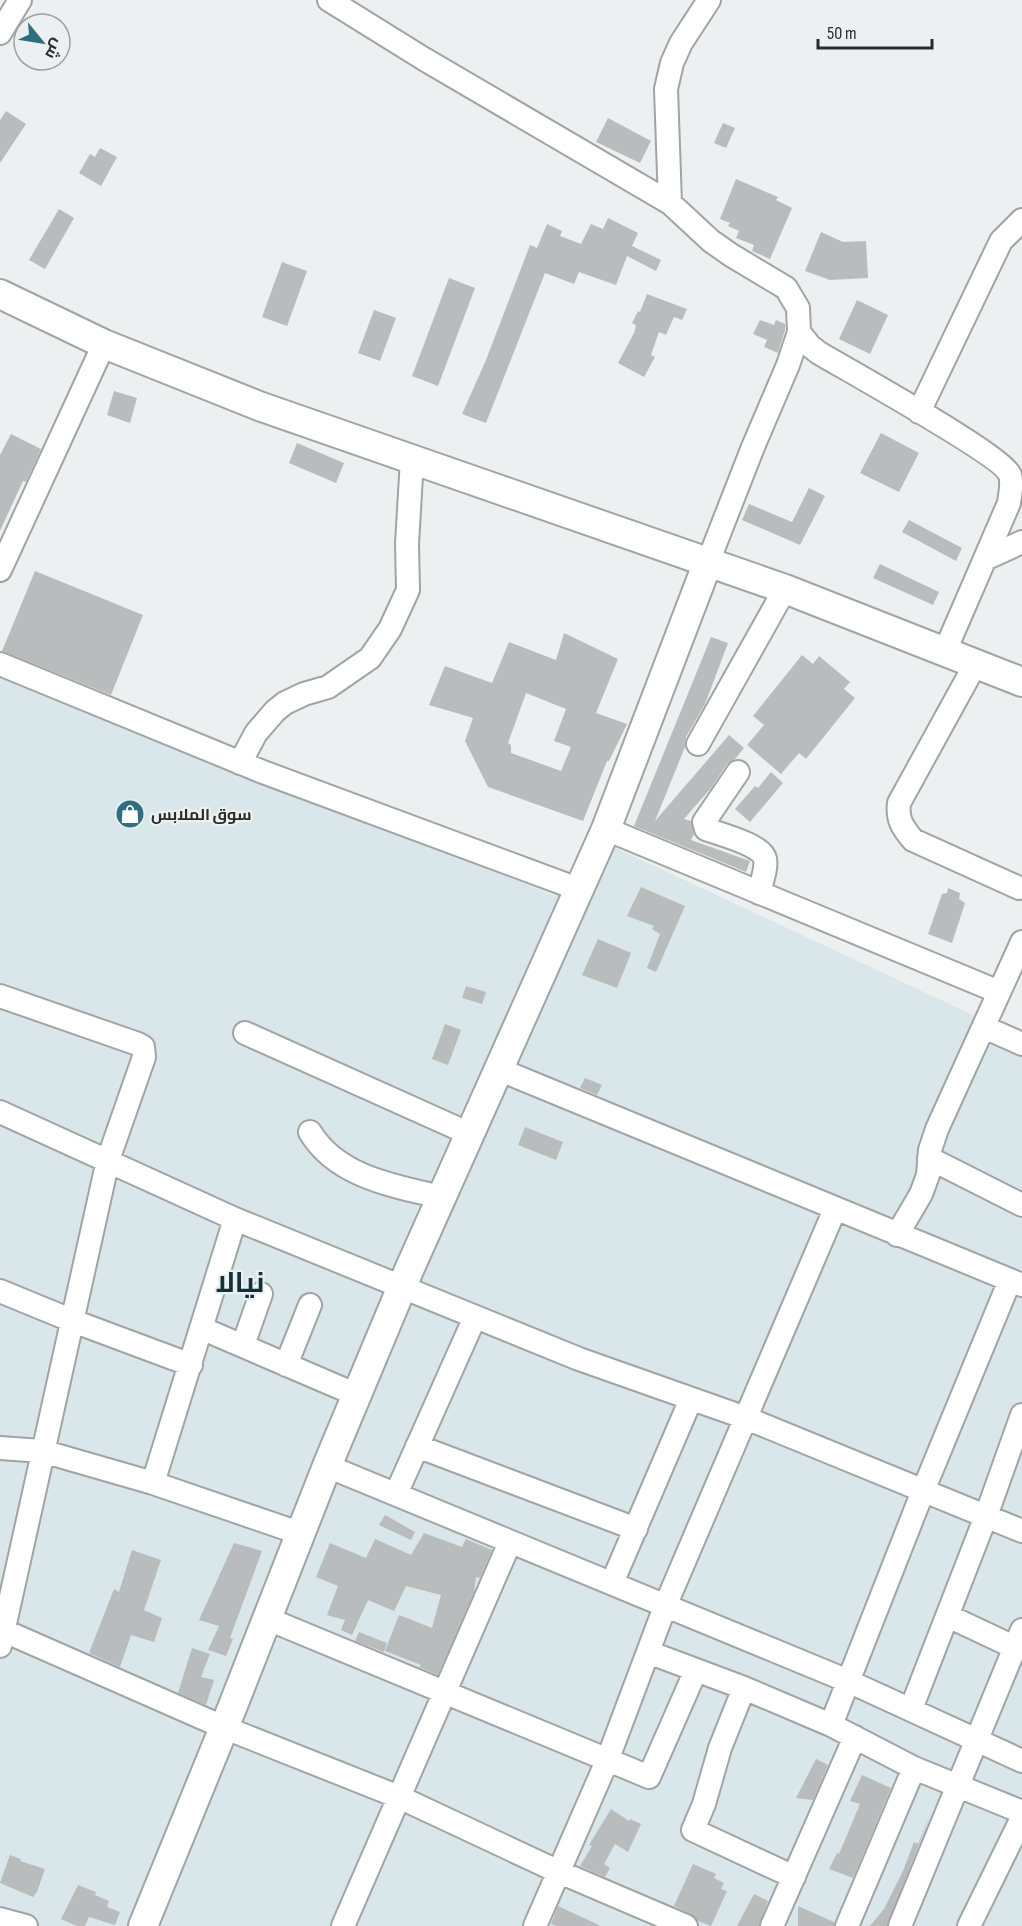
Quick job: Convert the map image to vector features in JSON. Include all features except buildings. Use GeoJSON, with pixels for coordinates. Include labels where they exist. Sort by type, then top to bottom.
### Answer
{"type":"FeatureCollection","features":[{"type":"Feature","properties":{"kind":"main road"},"geometry":{"type":"LineString","coordinates":[[0,294],[104,344],[259,406],[785,589],[1022,682]]}},
{"type":"Feature","properties":{"kind":"main road"},"geometry":{"type":"LineString","coordinates":[[143,1926],[268,1619],[299,1533],[402,1287],[606,830],[708,562]]}},
{"type":"Feature","properties":{"kind":"street"},"geometry":{"type":"LineString","coordinates":[[0,33],[20,0]]}},
{"type":"Feature","properties":{"kind":"street"},"geometry":{"type":"LineString","coordinates":[[329,0],[424,59],[670,202],[711,241],[786,288],[798,308],[799,332],[788,365],[708,562]]}},
{"type":"Feature","properties":{"kind":"street"},"geometry":{"type":"LineString","coordinates":[[670,202],[666,89],[672,63],[681,42],[709,0]]}},
{"type":"Feature","properties":{"kind":"street"},"geometry":{"type":"LineString","coordinates":[[919,412],[1001,241],[1022,220]]}},
{"type":"Feature","properties":{"kind":"street"},"geometry":{"type":"LineString","coordinates":[[799,332],[819,353],[956,434],[1004,466],[1010,475],[1012,487],[1009,503],[945,651]]}},
{"type":"Feature","properties":{"kind":"street"},"geometry":{"type":"LineString","coordinates":[[0,570],[104,344]]}},
{"type":"Feature","properties":{"kind":"street"},"geometry":{"type":"LineString","coordinates":[[240,763],[256,733],[275,711],[285,703],[304,694],[328,687],[370,658],[390,629],[408,590],[407,544],[412,459]]}},
{"type":"Feature","properties":{"kind":"street"},"geometry":{"type":"LineString","coordinates":[[985,559],[1022,542]]}},
{"type":"Feature","properties":{"kind":"street"},"geometry":{"type":"LineString","coordinates":[[698,744],[785,589]]}},
{"type":"Feature","properties":{"kind":"street"},"geometry":{"type":"LineString","coordinates":[[975,663],[899,802],[898,816],[903,828],[913,840],[1019,888]]}},
{"type":"Feature","properties":{"kind":"street"},"geometry":{"type":"LineString","coordinates":[[0,664],[240,763],[578,889]]}},
{"type":"Feature","properties":{"kind":"street"},"geometry":{"type":"LineString","coordinates":[[738,772],[704,825],[706,829],[756,848],[764,855],[766,862],[759,893]]}},
{"type":"Feature","properties":{"kind":"street"},"geometry":{"type":"LineString","coordinates":[[606,830],[999,992]]}},
{"type":"Feature","properties":{"kind":"street"},"geometry":{"type":"LineString","coordinates":[[897,1235],[921,1194],[928,1175],[930,1150],[937,1129],[1022,942]]}},
{"type":"Feature","properties":{"kind":"street"},"geometry":{"type":"LineString","coordinates":[[0,996],[143,1047],[144,1057],[108,1160],[1,1635],[399,1797],[557,1871],[686,1926]]}},
{"type":"Feature","properties":{"kind":"street"},"geometry":{"type":"LineString","coordinates":[[984,1027],[1022,1044]]}},
{"type":"Feature","properties":{"kind":"street"},"geometry":{"type":"LineString","coordinates":[[244,1033],[470,1134]]}},
{"type":"Feature","properties":{"kind":"street"},"geometry":{"type":"LineString","coordinates":[[498,1069],[1016,1283],[923,1491],[831,1725]]}},
{"type":"Feature","properties":{"kind":"street"},"geometry":{"type":"LineString","coordinates":[[0,1113],[235,1219],[579,1359],[746,1418],[1022,1531]]}},
{"type":"Feature","properties":{"kind":"street"},"geometry":{"type":"LineString","coordinates":[[310,1132],[317,1144],[340,1163],[369,1178],[441,1197]]}},
{"type":"Feature","properties":{"kind":"street"},"geometry":{"type":"LineString","coordinates":[[929,1158],[1022,1205]]}},
{"type":"Feature","properties":{"kind":"street"},"geometry":{"type":"LineString","coordinates":[[534,1926],[607,1761],[666,1604],[836,1209]]}},
{"type":"Feature","properties":{"kind":"street"},"geometry":{"type":"LineString","coordinates":[[153,1483],[235,1219]]}},
{"type":"Feature","properties":{"kind":"street"},"geometry":{"type":"LineString","coordinates":[[0,1291],[191,1365]]}},
{"type":"Feature","properties":{"kind":"street"},"geometry":{"type":"LineString","coordinates":[[243,1346],[261,1294]]}},
{"type":"Feature","properties":{"kind":"street"},"geometry":{"type":"LineString","coordinates":[[286,1365],[310,1305]]}},
{"type":"Feature","properties":{"kind":"street"},"geometry":{"type":"LineString","coordinates":[[396,1494],[475,1317]]}},
{"type":"Feature","properties":{"kind":"street"},"geometry":{"type":"LineString","coordinates":[[201,1328],[357,1395]]}},
{"type":"Feature","properties":{"kind":"street"},"geometry":{"type":"LineString","coordinates":[[612,1583],[691,1399]]}},
{"type":"Feature","properties":{"kind":"street"},"geometry":{"type":"LineString","coordinates":[[911,1709],[986,1516],[1022,1415]]}},
{"type":"Feature","properties":{"kind":"street"},"geometry":{"type":"LineString","coordinates":[[417,1446],[636,1529]]}},
{"type":"Feature","properties":{"kind":"street"},"geometry":{"type":"LineString","coordinates":[[0,1448],[42,1452],[153,1483],[299,1533]]}},
{"type":"Feature","properties":{"kind":"street"},"geometry":{"type":"LineString","coordinates":[[327,1466],[848,1680],[1022,1761]]}},
{"type":"Feature","properties":{"kind":"street"},"geometry":{"type":"LineString","coordinates":[[343,1926],[510,1542]]}},
{"type":"Feature","properties":{"kind":"street"},"geometry":{"type":"LineString","coordinates":[[900,1926],[1018,1639],[948,1616]]}},
{"type":"Feature","properties":{"kind":"street"},"geometry":{"type":"LineString","coordinates":[[268,1619],[649,1777],[696,1670]]}},
{"type":"Feature","properties":{"kind":"street"},"geometry":{"type":"LineString","coordinates":[[648,1652],[744,1688],[831,1725],[914,1768],[1022,1812]]}},
{"type":"Feature","properties":{"kind":"street"},"geometry":{"type":"LineString","coordinates":[[744,1688],[720,1748],[705,1804],[693,1830],[794,1877]]}},
{"type":"Feature","properties":{"kind":"street"},"geometry":{"type":"LineString","coordinates":[[772,1926],[855,1737]]}},
{"type":"Feature","properties":{"kind":"street"},"geometry":{"type":"LineString","coordinates":[[847,1926],[914,1768]]}},
{"type":"Feature","properties":{"kind":"street"},"geometry":{"type":"LineString","coordinates":[[969,1926],[1022,1818]]}},
{"type":"Feature","properties":{"kind":"street"},"geometry":{"type":"LineString","coordinates":[[0,1919],[26,1926]]}},
{"type":"Feature","properties":{"kind":"shaded area"},"geometry":{"type":"Polygon","coordinates":[[[0,669],[555,896],[616,848],[1022,1038],[1022,1926],[0,1926],[0,669]]]}},
{"type":"Feature","properties":{"kind":"place","name":"سوق الملابس"},"geometry":{"type":"Point","coordinates":[130,814]}},
{"type":"Feature","properties":{"kind":"district","name":"نيالا"},"geometry":{"type":"Point","coordinates":[240,1282]}}]}
